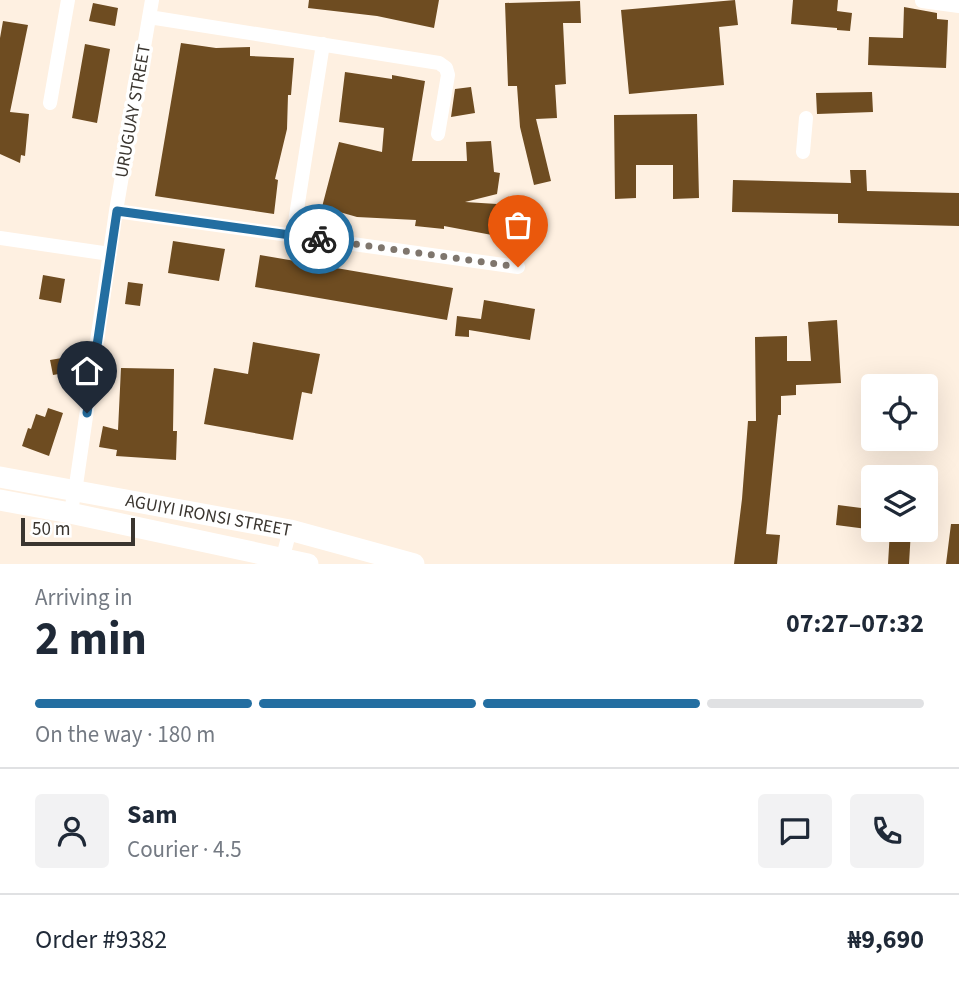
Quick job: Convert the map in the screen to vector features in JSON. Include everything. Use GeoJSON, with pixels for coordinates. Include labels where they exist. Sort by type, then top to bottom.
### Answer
{"type":"FeatureCollection","features":[{"type":"Feature","properties":{"kind":"main road","name":"AGUIYI IRONSI STREET"},"geometry":{"type":"LineString","coordinates":[[0,477],[72,503],[283,561],[308,564]]}},
{"type":"Feature","properties":{"kind":"main road","name":"AGUIYI IRONSI STREET"},"geometry":{"type":"LineString","coordinates":[[0,500],[72,503],[290,530],[414,564]]}},
{"type":"Feature","properties":{"kind":"street"},"geometry":{"type":"LineString","coordinates":[[50,103],[68,0]]}},
{"type":"Feature","properties":{"kind":"street","name":"URUGUAY STREET"},"geometry":{"type":"LineString","coordinates":[[72,503],[152,0]]}},
{"type":"Feature","properties":{"kind":"street"},"geometry":{"type":"LineString","coordinates":[[922,1],[959,6]]}},
{"type":"Feature","properties":{"kind":"street"},"geometry":{"type":"LineString","coordinates":[[149,17],[439,63],[446,68],[448,75],[438,134]]}},
{"type":"Feature","properties":{"kind":"street"},"geometry":{"type":"LineString","coordinates":[[293,235],[323,44]]}},
{"type":"Feature","properties":{"kind":"street"},"geometry":{"type":"LineString","coordinates":[[803,152],[806,118]]}},
{"type":"Feature","properties":{"kind":"street"},"geometry":{"type":"LineString","coordinates":[[117,211],[518,267]]}},
{"type":"Feature","properties":{"kind":"street"},"geometry":{"type":"LineString","coordinates":[[0,238],[110,254]]}},
{"type":"Feature","properties":{"kind":"street"},"geometry":{"type":"LineString","coordinates":[[283,561],[290,530]]}},
{"type":"Feature","properties":{"kind":"building"},"geometry":{"type":"Polygon","coordinates":[[[309,0],[439,0],[434,28],[377,16],[308,8],[309,0]]]}},
{"type":"Feature","properties":{"kind":"building"},"geometry":{"type":"Polygon","coordinates":[[[735,0],[738,25],[719,27],[724,85],[629,94],[621,10],[735,0]]]}},
{"type":"Feature","properties":{"kind":"building"},"geometry":{"type":"Polygon","coordinates":[[[793,0],[838,0],[837,11],[852,13],[850,31],[791,24],[793,0]]]}},
{"type":"Feature","properties":{"kind":"building"},"geometry":{"type":"Polygon","coordinates":[[[580,1],[581,23],[563,23],[566,84],[555,85],[557,118],[536,119],[551,181],[534,185],[520,127],[517,86],[508,86],[505,3],[580,1]]]}},
{"type":"Feature","properties":{"kind":"building"},"geometry":{"type":"Polygon","coordinates":[[[93,3],[118,8],[115,26],[89,21],[93,3]]]}},
{"type":"Feature","properties":{"kind":"building"},"geometry":{"type":"Polygon","coordinates":[[[904,7],[937,13],[937,19],[948,20],[946,68],[868,65],[869,37],[903,38],[904,7]]]}},
{"type":"Feature","properties":{"kind":"building"},"geometry":{"type":"Polygon","coordinates":[[[3,21],[28,25],[10,112],[29,114],[25,156],[21,155],[20,163],[0,154],[0,38],[3,21]]]}},
{"type":"Feature","properties":{"kind":"building"},"geometry":{"type":"Polygon","coordinates":[[[181,43],[216,48],[250,47],[250,56],[294,58],[291,95],[288,95],[287,129],[275,179],[278,180],[274,214],[155,196],[181,43]]]}},
{"type":"Feature","properties":{"kind":"building"},"geometry":{"type":"Polygon","coordinates":[[[85,44],[110,49],[97,123],[72,118],[85,44]]]}},
{"type":"Feature","properties":{"kind":"building"},"geometry":{"type":"Polygon","coordinates":[[[345,72],[392,79],[392,75],[425,81],[412,161],[467,161],[466,142],[491,141],[494,172],[500,173],[497,194],[465,202],[497,204],[492,235],[444,226],[444,229],[415,226],[416,220],[357,217],[322,207],[339,142],[382,152],[384,128],[339,122],[345,72]]]}},
{"type":"Feature","properties":{"kind":"building"},"geometry":{"type":"Polygon","coordinates":[[[471,87],[475,113],[451,117],[455,89],[471,87]]]}},
{"type":"Feature","properties":{"kind":"building"},"geometry":{"type":"Polygon","coordinates":[[[872,92],[873,112],[817,114],[816,93],[872,92]]]}},
{"type":"Feature","properties":{"kind":"building"},"geometry":{"type":"Polygon","coordinates":[[[697,114],[699,198],[673,199],[673,165],[636,165],[636,198],[615,199],[614,115],[697,114]]]}},
{"type":"Feature","properties":{"kind":"building"},"geometry":{"type":"Polygon","coordinates":[[[850,170],[866,170],[867,191],[959,193],[959,226],[838,223],[838,214],[732,212],[733,180],[851,183],[850,170]]]}},
{"type":"Feature","properties":{"kind":"building"},"geometry":{"type":"Polygon","coordinates":[[[173,241],[225,249],[219,281],[168,273],[173,241]]]}},
{"type":"Feature","properties":{"kind":"building"},"geometry":{"type":"Polygon","coordinates":[[[260,255],[453,288],[447,320],[255,287],[260,255]]]}},
{"type":"Feature","properties":{"kind":"building"},"geometry":{"type":"Polygon","coordinates":[[[43,275],[65,279],[61,303],[39,299],[43,275]]]}},
{"type":"Feature","properties":{"kind":"building"},"geometry":{"type":"Polygon","coordinates":[[[128,282],[143,284],[140,306],[125,304],[128,282]]]}},
{"type":"Feature","properties":{"kind":"building"},"geometry":{"type":"Polygon","coordinates":[[[484,300],[535,309],[530,340],[469,330],[469,337],[455,336],[457,316],[481,319],[484,300]]]}},
{"type":"Feature","properties":{"kind":"building"},"geometry":{"type":"Polygon","coordinates":[[[837,320],[841,383],[796,385],[796,395],[781,396],[766,534],[780,535],[777,564],[734,564],[748,421],[756,421],[755,337],[787,336],[787,361],[811,361],[808,322],[837,320]]]}},
{"type":"Feature","properties":{"kind":"building"},"geometry":{"type":"Polygon","coordinates":[[[253,342],[320,354],[312,394],[302,392],[293,440],[204,424],[214,368],[248,374],[253,342]]]}},
{"type":"Feature","properties":{"kind":"building"},"geometry":{"type":"Polygon","coordinates":[[[68,357],[70,372],[53,375],[50,360],[68,357]]]}},
{"type":"Feature","properties":{"kind":"building"},"geometry":{"type":"Polygon","coordinates":[[[121,368],[174,369],[173,431],[177,431],[176,460],[116,456],[117,450],[99,447],[103,426],[118,430],[121,368]]]}},
{"type":"Feature","properties":{"kind":"building"},"geometry":{"type":"Polygon","coordinates":[[[48,408],[63,413],[49,456],[22,446],[36,414],[45,417],[48,408]]]}},
{"type":"Feature","properties":{"kind":"building"},"geometry":{"type":"Polygon","coordinates":[[[838,505],[861,508],[861,528],[836,525],[838,505]]]}},
{"type":"Feature","properties":{"kind":"building"},"geometry":{"type":"Polygon","coordinates":[[[951,524],[959,524],[959,564],[946,564],[951,524]]]}},
{"type":"Feature","properties":{"kind":"building"},"geometry":{"type":"Polygon","coordinates":[[[889,542],[910,542],[909,564],[888,564],[889,542]]]}},
{"type":"Feature","properties":{"kind":"way so far"},"geometry":{"type":"LineString","coordinates":[[319,239],[518,267]]}},
{"type":"Feature","properties":{"kind":"route"},"geometry":{"type":"LineString","coordinates":[[87,413],[117,211],[319,239]]}}]}
